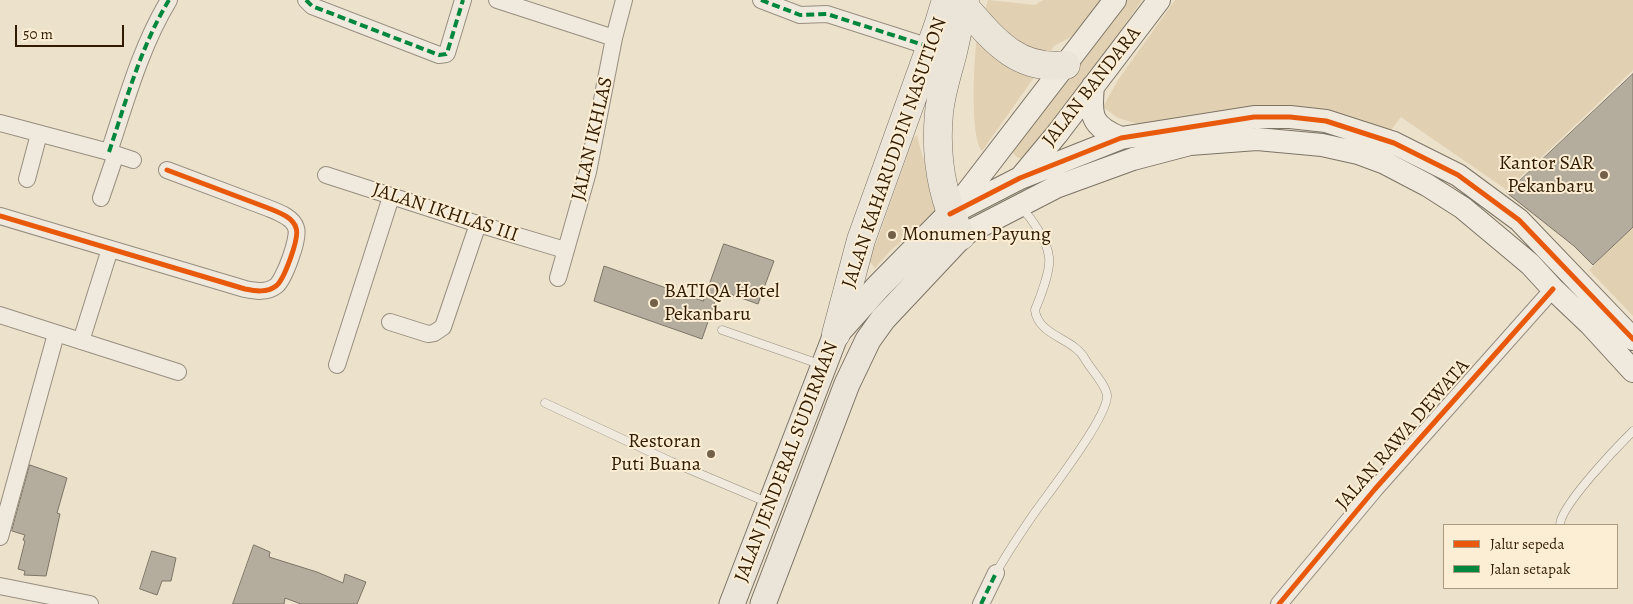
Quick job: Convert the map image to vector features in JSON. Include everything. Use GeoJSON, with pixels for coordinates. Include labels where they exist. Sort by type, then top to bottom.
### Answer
{"type":"FeatureCollection","features":[{"type":"Feature","properties":{"kind":"highway","name":"JALAN KAHARUDDIN NASUTION"},"geometry":{"type":"LineString","coordinates":[[836,334],[861,240],[930,47],[958,2]]}},
{"type":"Feature","properties":{"kind":"highway","name":"JALAN KAHARUDDIN NASUTION"},"geometry":{"type":"LineString","coordinates":[[955,225],[941,177],[938,134],[939,112],[958,2]]}},
{"type":"Feature","properties":{"kind":"highway"},"geometry":{"type":"LineString","coordinates":[[958,2],[999,45],[1028,62],[1050,67],[1066,65]]}},
{"type":"Feature","properties":{"kind":"main road","name":"JALAN JENDERAL SUDIRMAN"},"geometry":{"type":"LineString","coordinates":[[732,604],[836,334],[878,287],[955,225]]}},
{"type":"Feature","properties":{"kind":"main road","name":"JALAN JENDERAL SUDIRMAN"},"geometry":{"type":"LineString","coordinates":[[763,604],[847,384],[865,346],[883,319],[955,225]]}},
{"type":"Feature","properties":{"kind":"street"},"geometry":{"type":"LineString","coordinates":[[100,198],[132,84],[154,26],[169,0]]}},
{"type":"Feature","properties":{"kind":"street"},"geometry":{"type":"LineString","coordinates":[[306,0],[312,6],[439,55],[447,53],[463,0]]}},
{"type":"Feature","properties":{"kind":"street"},"geometry":{"type":"LineString","coordinates":[[496,0],[614,38]]}},
{"type":"Feature","properties":{"kind":"street","name":"JALAN IKHLAS"},"geometry":{"type":"LineString","coordinates":[[558,278],[588,172],[614,38],[624,0]]}},
{"type":"Feature","properties":{"kind":"street"},"geometry":{"type":"LineString","coordinates":[[761,0],[800,15],[827,14],[930,47]]}},
{"type":"Feature","properties":{"kind":"street","name":"JALAN BANDARA"},"geometry":{"type":"LineString","coordinates":[[955,225],[1066,65],[1114,0]]}},
{"type":"Feature","properties":{"kind":"street","name":"JALAN BANDARA"},"geometry":{"type":"LineString","coordinates":[[1020,178],[1057,134],[1159,0]]}},
{"type":"Feature","properties":{"kind":"street"},"geometry":{"type":"LineString","coordinates":[[1094,86],[1091,107],[1094,118],[1101,129],[1121,138]]}},
{"type":"Feature","properties":{"kind":"street"},"geometry":{"type":"LineString","coordinates":[[955,225],[1020,178],[1121,138],[1254,117],[1290,117],[1326,121],[1394,143],[1458,175],[1518,220],[1633,339]]}},
{"type":"Feature","properties":{"kind":"street"},"geometry":{"type":"LineString","coordinates":[[0,123],[133,160]]}},
{"type":"Feature","properties":{"kind":"street"},"geometry":{"type":"LineString","coordinates":[[27,179],[39,134]]}},
{"type":"Feature","properties":{"kind":"street"},"geometry":{"type":"LineString","coordinates":[[955,225],[1020,205],[1056,187],[1133,159],[1190,144],[1257,139],[1322,146],[1358,153],[1385,163],[1427,185],[1462,208],[1530,264],[1590,324],[1633,371]]}},
{"type":"Feature","properties":{"kind":"street"},"geometry":{"type":"LineString","coordinates":[[0,216],[257,291],[268,290],[276,286],[281,280],[295,243],[297,233],[296,226],[292,221],[281,213],[167,170]]}},
{"type":"Feature","properties":{"kind":"street","name":"JALAN IKHLAS III"},"geometry":{"type":"LineString","coordinates":[[326,175],[391,197],[565,250]]}},
{"type":"Feature","properties":{"kind":"street"},"geometry":{"type":"LineString","coordinates":[[337,365],[391,197]]}},
{"type":"Feature","properties":{"kind":"street"},"geometry":{"type":"LineString","coordinates":[[390,322],[428,334],[434,333],[443,327],[478,224]]}},
{"type":"Feature","properties":{"kind":"street"},"geometry":{"type":"LineString","coordinates":[[81,341],[110,249]]}},
{"type":"Feature","properties":{"kind":"street","name":"JALAN RAWA DEWATA"},"geometry":{"type":"LineString","coordinates":[[1279,604],[1376,488],[1553,289]]}},
{"type":"Feature","properties":{"kind":"street"},"geometry":{"type":"LineString","coordinates":[[0,315],[178,372]]}},
{"type":"Feature","properties":{"kind":"street"},"geometry":{"type":"LineString","coordinates":[[0,537],[56,334]]}},
{"type":"Feature","properties":{"kind":"street"},"geometry":{"type":"LineString","coordinates":[[981,604],[996,573]]}},
{"type":"Feature","properties":{"kind":"street"},"geometry":{"type":"LineString","coordinates":[[0,586],[90,604]]}},
{"type":"Feature","properties":{"kind":"lane"},"geometry":{"type":"LineString","coordinates":[[996,573],[1008,552],[1102,414],[1107,396],[1102,383],[1083,355],[1067,341],[1041,326],[1035,310],[1044,284],[1050,257],[1032,219],[1020,205]]}},
{"type":"Feature","properties":{"kind":"lane"},"geometry":{"type":"LineString","coordinates":[[722,330],[824,366]]}},
{"type":"Feature","properties":{"kind":"lane"},"geometry":{"type":"LineString","coordinates":[[545,403],[672,462],[770,504]]}},
{"type":"Feature","properties":{"kind":"lane"},"geometry":{"type":"LineString","coordinates":[[1560,524],[1569,506],[1591,476],[1633,431]]}},
{"type":"Feature","properties":{"kind":"shaded area"},"geometry":{"type":"Polygon","coordinates":[[[988,0],[1035,5],[1043,0],[1107,0],[1078,33],[1054,46],[982,151],[978,143],[974,116],[974,68],[977,39],[988,0]]]}},
{"type":"Feature","properties":{"kind":"shaded area"},"geometry":{"type":"Polygon","coordinates":[[[1126,0],[1142,0],[1107,51],[1030,154],[1023,158],[1017,157],[1013,153],[1015,148],[1126,0]]]}},
{"type":"Feature","properties":{"kind":"shaded area"},"geometry":{"type":"Polygon","coordinates":[[[1175,0],[1633,0],[1633,70],[1507,190],[1401,117],[1388,134],[1272,110],[1138,124],[1118,118],[1103,107],[1118,80],[1175,0]]]}},
{"type":"Feature","properties":{"kind":"shaded area"},"geometry":{"type":"Polygon","coordinates":[[[917,135],[925,162],[944,206],[891,250],[875,268],[868,260],[877,241],[913,139],[917,135]]]}},
{"type":"Feature","properties":{"kind":"shaded area"},"geometry":{"type":"Polygon","coordinates":[[[1633,227],[1633,316],[1589,270],[1633,227]]]}},
{"type":"Feature","properties":{"kind":"building"},"geometry":{"type":"Polygon","coordinates":[[[1633,74],[1633,227],[1593,265],[1574,246],[1507,193],[1633,74]]]}},
{"type":"Feature","properties":{"kind":"building","name":"BATIQA Hotel Pekanbaru"},"geometry":{"type":"Polygon","coordinates":[[[724,244],[774,261],[758,304],[719,290],[702,339],[594,301],[604,266],[703,301],[724,244]]]}},
{"type":"Feature","properties":{"kind":"building"},"geometry":{"type":"Polygon","coordinates":[[[30,465],[67,478],[57,513],[60,514],[46,576],[24,575],[25,571],[18,569],[25,535],[12,531],[30,465]]]}},
{"type":"Feature","properties":{"kind":"building"},"geometry":{"type":"Polygon","coordinates":[[[254,545],[270,552],[269,557],[317,572],[343,583],[345,574],[366,582],[357,604],[301,604],[285,598],[284,604],[233,604],[254,545]]]}},
{"type":"Feature","properties":{"kind":"building"},"geometry":{"type":"Polygon","coordinates":[[[152,551],[176,558],[171,581],[162,581],[157,595],[140,589],[152,551]]]}},
{"type":"Feature","properties":{"kind":"marked path"},"geometry":{"type":"LineString","coordinates":[[109,152],[142,55],[169,0]]}},
{"type":"Feature","properties":{"kind":"marked path"},"geometry":{"type":"LineString","coordinates":[[306,0],[312,6],[439,55],[447,53],[463,0]]}},
{"type":"Feature","properties":{"kind":"marked path"},"geometry":{"type":"LineString","coordinates":[[761,0],[800,15],[827,14],[930,47]]}},
{"type":"Feature","properties":{"kind":"marked path"},"geometry":{"type":"LineString","coordinates":[[981,604],[996,573]]}},
{"type":"Feature","properties":{"kind":"cycle path"},"geometry":{"type":"LineString","coordinates":[[950,214],[1020,178],[1121,138],[1254,117],[1290,117],[1326,121],[1394,143],[1458,175],[1519,220],[1633,339]]}},
{"type":"Feature","properties":{"kind":"cycle path"},"geometry":{"type":"LineString","coordinates":[[0,216],[245,289],[265,291],[276,286],[287,267],[294,249],[297,233],[292,221],[276,211],[167,170]]}},
{"type":"Feature","properties":{"kind":"cycle path"},"geometry":{"type":"LineString","coordinates":[[1279,604],[1375,489],[1553,289]]}},
{"type":"Feature","properties":{"kind":"place","name":"Kantor SAR Pekanbaru"},"geometry":{"type":"Point","coordinates":[1604,175]}},
{"type":"Feature","properties":{"kind":"place","name":"Monumen Payung"},"geometry":{"type":"Point","coordinates":[892,235]}},
{"type":"Feature","properties":{"kind":"place","name":"BATIQA Hotel Pekanbaru"},"geometry":{"type":"Point","coordinates":[654,303]}},
{"type":"Feature","properties":{"kind":"place","name":"Restoran Puti Buana"},"geometry":{"type":"Point","coordinates":[711,454]}}]}
